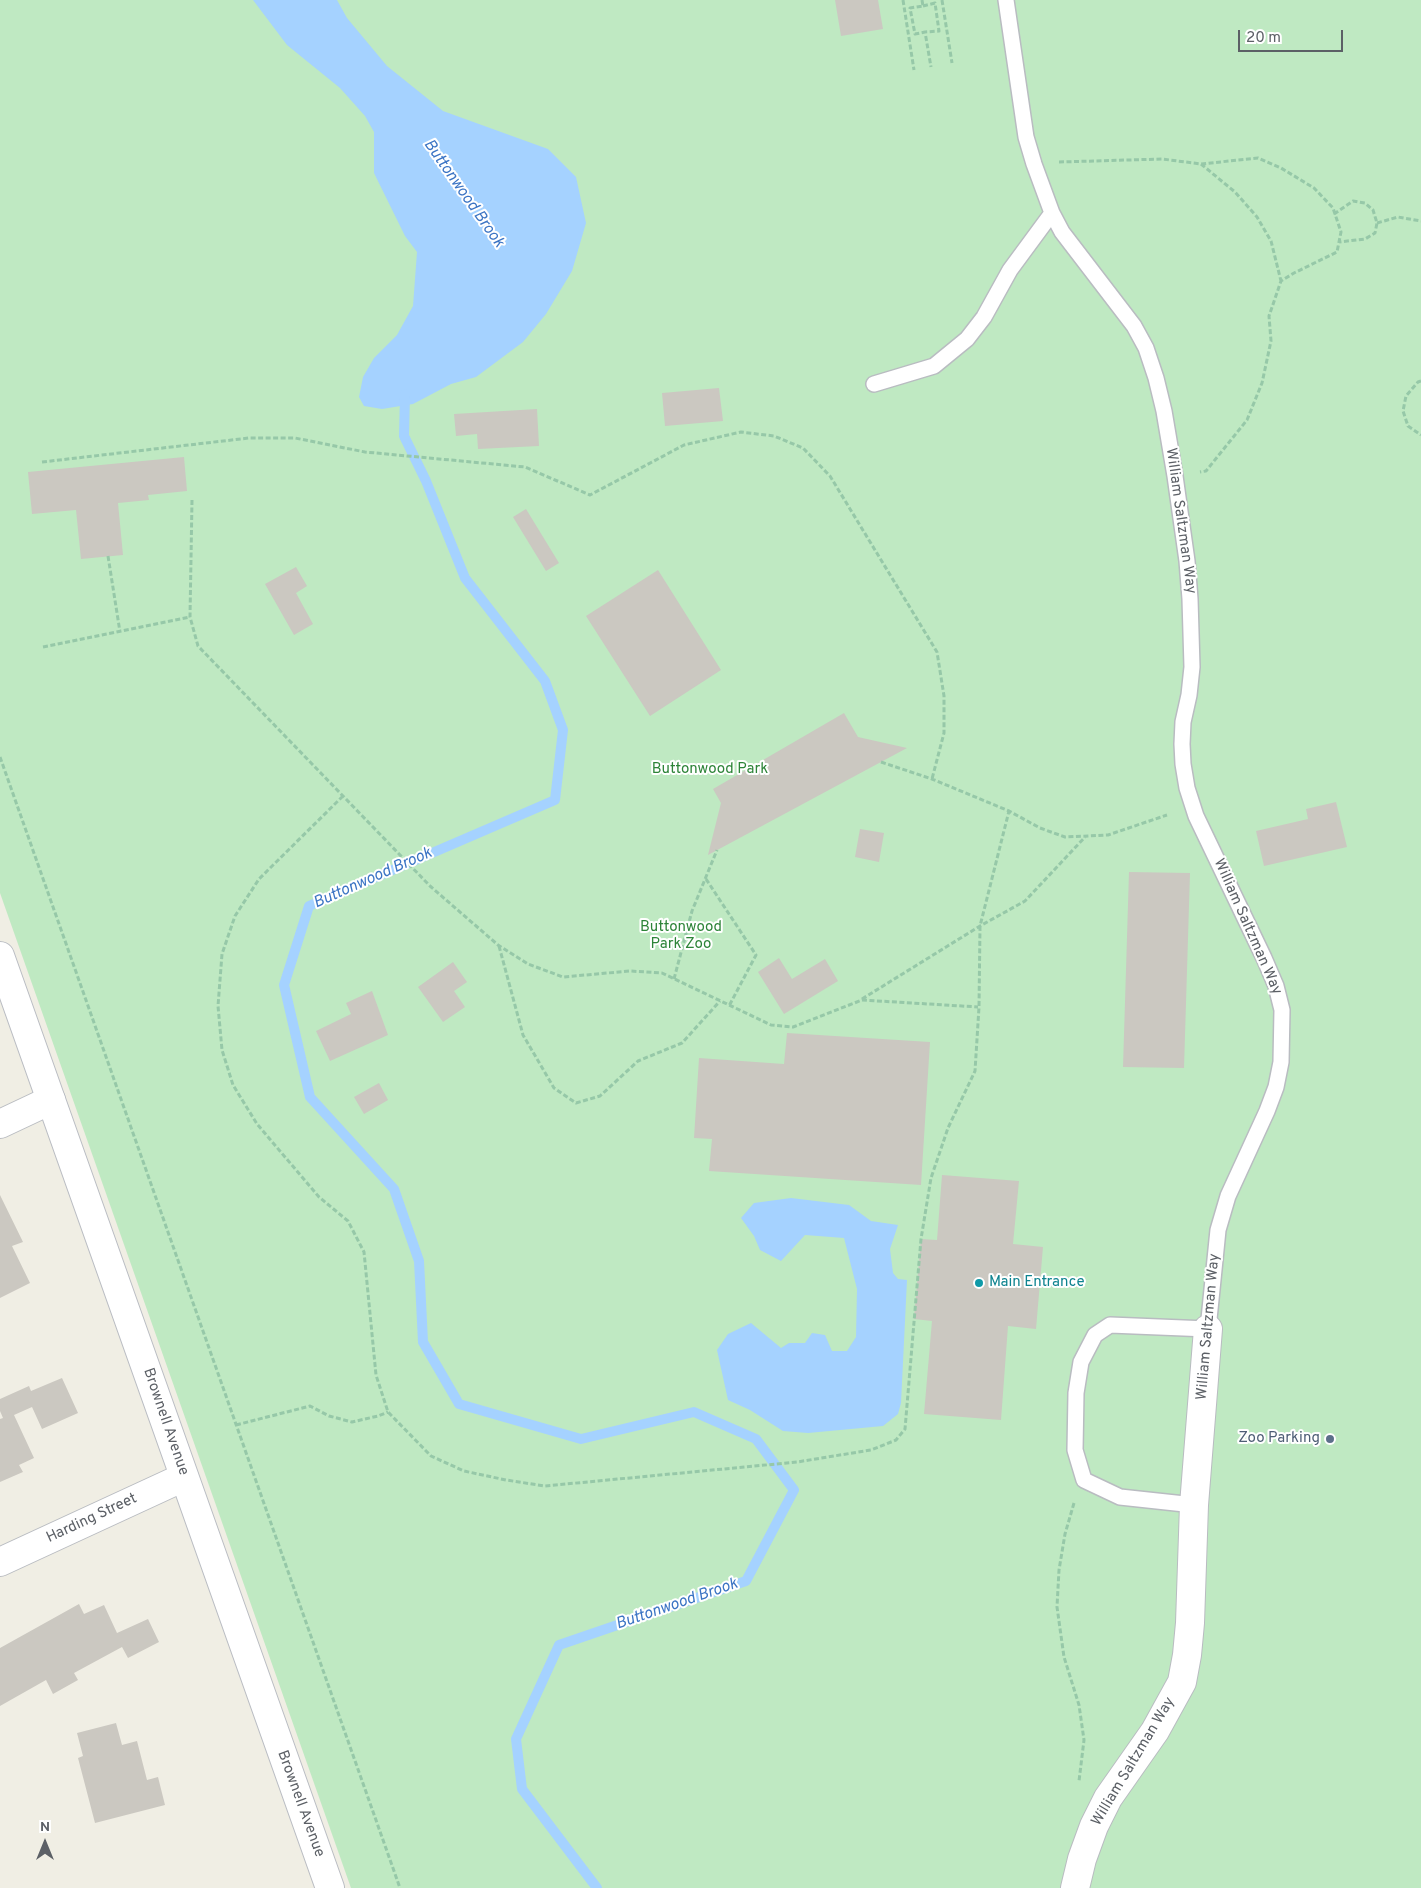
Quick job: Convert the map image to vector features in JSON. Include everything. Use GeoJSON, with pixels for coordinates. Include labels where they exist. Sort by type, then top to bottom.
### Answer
{"type":"FeatureCollection","features":[{"type":"Feature","properties":{"kind":"main road","name":"Brownell Avenue"},"geometry":{"type":"LineString","coordinates":[[0,956],[330,1888]]}},
{"type":"Feature","properties":{"kind":"main road"},"geometry":{"type":"LineString","coordinates":[[0,1124],[51,1100]]}},
{"type":"Feature","properties":{"kind":"main road","name":"William Saltzman Way"},"geometry":{"type":"LineString","coordinates":[[1075,1888],[1082,1860],[1094,1826],[1108,1798],[1155,1731],[1182,1682],[1190,1623],[1194,1505],[1208,1329]]}},
{"type":"Feature","properties":{"kind":"main road","name":"Harding Street"},"geometry":{"type":"LineString","coordinates":[[0,1562],[184,1477]]}},
{"type":"Feature","properties":{"kind":"lane","name":"William Saltzman Way"},"geometry":{"type":"LineString","coordinates":[[1006,0],[1022,112],[1034,164],[1052,213],[1076,252],[1118,303],[1134,326],[1146,348],[1164,411],[1187,561],[1193,633],[1192,667],[1182,744],[1187,788],[1196,816],[1276,986],[1282,1010],[1281,1062],[1276,1087],[1228,1196],[1218,1230],[1208,1329]]}},
{"type":"Feature","properties":{"kind":"lane"},"geometry":{"type":"LineString","coordinates":[[874,384],[934,366],[967,339],[984,317],[1010,270],[1052,213]]}},
{"type":"Feature","properties":{"kind":"lane"},"geometry":{"type":"LineString","coordinates":[[1194,1505],[1120,1497],[1084,1480],[1075,1450],[1076,1393],[1081,1362],[1094,1334],[1110,1325],[1208,1329]]}},
{"type":"Feature","properties":{"kind":"path"},"geometry":{"type":"LineString","coordinates":[[902,0],[914,70]]}},
{"type":"Feature","properties":{"kind":"path"},"geometry":{"type":"LineString","coordinates":[[922,0],[923,6]]}},
{"type":"Feature","properties":{"kind":"path"},"geometry":{"type":"LineString","coordinates":[[942,0],[952,63]]}},
{"type":"Feature","properties":{"kind":"path"},"geometry":{"type":"LineString","coordinates":[[935,3],[939,31],[915,34],[910,8],[923,6],[935,3]]}},
{"type":"Feature","properties":{"kind":"path"},"geometry":{"type":"LineString","coordinates":[[937,17],[945,16]]}},
{"type":"Feature","properties":{"kind":"path"},"geometry":{"type":"LineString","coordinates":[[906,22],[913,21]]}},
{"type":"Feature","properties":{"kind":"path"},"geometry":{"type":"LineString","coordinates":[[925,32],[931,67]]}},
{"type":"Feature","properties":{"kind":"path"},"geometry":{"type":"LineString","coordinates":[[1034,164],[1162,159],[1200,164],[1258,158],[1281,168],[1314,188],[1333,208],[1341,232],[1338,252],[1281,281]]}},
{"type":"Feature","properties":{"kind":"path"},"geometry":{"type":"LineString","coordinates":[[1175,476],[1206,471],[1247,420],[1262,383],[1271,340],[1269,316],[1281,281],[1271,240],[1257,217],[1235,192],[1200,164]]}},
{"type":"Feature","properties":{"kind":"path"},"geometry":{"type":"LineString","coordinates":[[1334,214],[1353,201],[1365,203],[1373,210],[1377,222],[1375,233],[1365,239],[1339,242]]}},
{"type":"Feature","properties":{"kind":"path"},"geometry":{"type":"LineString","coordinates":[[1377,222],[1398,217],[1413,218],[1421,221]]}},
{"type":"Feature","properties":{"kind":"path"},"geometry":{"type":"LineString","coordinates":[[1421,381],[1406,396],[1403,411],[1408,426],[1421,435]]}},
{"type":"Feature","properties":{"kind":"path"},"geometry":{"type":"LineString","coordinates":[[42,462],[249,438],[295,438],[365,452],[525,467],[590,494],[684,444],[741,432],[774,436],[803,448],[830,476],[937,652],[944,696],[944,734],[932,779]]}},
{"type":"Feature","properties":{"kind":"path"},"geometry":{"type":"LineString","coordinates":[[192,500],[190,617],[198,646],[430,886],[498,945],[528,964],[563,977],[630,971],[662,973],[771,1025],[793,1027],[862,1000],[980,926],[1025,901],[1086,836]]}},
{"type":"Feature","properties":{"kind":"path"},"geometry":{"type":"LineString","coordinates":[[108,556],[120,632]]}},
{"type":"Feature","properties":{"kind":"path"},"geometry":{"type":"LineString","coordinates":[[43,647],[190,617]]}},
{"type":"Feature","properties":{"kind":"path"},"geometry":{"type":"LineString","coordinates":[[0,757],[400,1888]]}},
{"type":"Feature","properties":{"kind":"path"},"geometry":{"type":"LineString","coordinates":[[881,762],[932,779],[1009,811],[1040,828],[1065,837],[1108,835],[1167,815]]}},
{"type":"Feature","properties":{"kind":"path"},"geometry":{"type":"LineString","coordinates":[[343,796],[259,879],[235,916],[222,954],[218,1006],[222,1050],[233,1085],[257,1124],[319,1197],[348,1221],[364,1252],[376,1375],[388,1412],[431,1456],[464,1471],[545,1486],[797,1462],[871,1450],[896,1440],[905,1429],[921,1239],[931,1178],[948,1128],[975,1071],[980,926],[1009,811]]}},
{"type":"Feature","properties":{"kind":"path"},"geometry":{"type":"LineString","coordinates":[[674,979],[692,911],[717,850]]}},
{"type":"Feature","properties":{"kind":"path"},"geometry":{"type":"LineString","coordinates":[[706,879],[756,955],[729,1006]]}},
{"type":"Feature","properties":{"kind":"path"},"geometry":{"type":"LineString","coordinates":[[498,945],[523,1035],[554,1088],[576,1103],[600,1096],[638,1061],[682,1043],[720,1001]]}},
{"type":"Feature","properties":{"kind":"path"},"geometry":{"type":"LineString","coordinates":[[862,1000],[978,1007]]}},
{"type":"Feature","properties":{"kind":"path"},"geometry":{"type":"LineString","coordinates":[[236,1425],[310,1406],[329,1416],[352,1422],[388,1412]]}},
{"type":"Feature","properties":{"kind":"path"},"geometry":{"type":"LineString","coordinates":[[1076,1790],[1084,1740],[1079,1705],[1064,1657],[1057,1607],[1059,1570],[1065,1534],[1073,1505],[1084,1480]]}},
{"type":"Feature","properties":{"kind":"green space","name":"Buttonwood Park"},"geometry":{"type":"Polygon","coordinates":[[[0,0],[1421,0],[1421,1888],[351,1888],[0,893],[0,0]]]}},
{"type":"Feature","properties":{"kind":"water"},"geometry":{"type":"Polygon","coordinates":[[[253,0],[337,0],[347,18],[387,66],[443,111],[548,149],[576,177],[586,223],[572,271],[546,314],[523,342],[476,377],[451,384],[413,404],[382,409],[364,406],[359,397],[363,377],[374,358],[397,335],[413,306],[417,252],[405,236],[374,173],[374,132],[365,116],[340,88],[287,45],[253,0]]]}},
{"type":"Feature","properties":{"kind":"water"},"geometry":{"type":"Polygon","coordinates":[[[791,1198],[849,1205],[871,1221],[898,1225],[890,1249],[893,1273],[898,1279],[907,1280],[901,1403],[898,1414],[883,1426],[808,1433],[783,1431],[750,1410],[728,1400],[717,1350],[728,1334],[751,1323],[781,1348],[789,1343],[805,1343],[812,1333],[825,1335],[832,1351],[847,1351],[856,1337],[857,1289],[844,1238],[805,1235],[781,1261],[760,1250],[754,1236],[741,1218],[754,1203],[791,1198]]]}},
{"type":"Feature","properties":{"kind":"building"},"geometry":{"type":"Polygon","coordinates":[[[835,0],[878,0],[883,29],[841,36],[835,0]]]}},
{"type":"Feature","properties":{"kind":"building"},"geometry":{"type":"Polygon","coordinates":[[[719,388],[723,421],[665,426],[662,393],[719,388]]]}},
{"type":"Feature","properties":{"kind":"building"},"geometry":{"type":"Polygon","coordinates":[[[537,409],[539,446],[478,449],[477,434],[456,436],[454,414],[537,409]]]}},
{"type":"Feature","properties":{"kind":"building"},"geometry":{"type":"Polygon","coordinates":[[[184,457],[187,491],[148,495],[149,500],[118,503],[123,555],[81,559],[76,510],[32,514],[28,472],[184,457]]]}},
{"type":"Feature","properties":{"kind":"building"},"geometry":{"type":"Polygon","coordinates":[[[526,509],[559,563],[546,571],[513,517],[526,509]]]}},
{"type":"Feature","properties":{"kind":"building"},"geometry":{"type":"Polygon","coordinates":[[[296,567],[307,586],[296,593],[313,624],[294,635],[265,584],[296,567]]]}},
{"type":"Feature","properties":{"kind":"building"},"geometry":{"type":"Polygon","coordinates":[[[658,570],[721,670],[650,716],[586,616],[658,570]]]}},
{"type":"Feature","properties":{"kind":"building"},"geometry":{"type":"Polygon","coordinates":[[[844,713],[858,737],[907,748],[708,855],[721,803],[713,789],[844,713]]]}},
{"type":"Feature","properties":{"kind":"building"},"geometry":{"type":"Polygon","coordinates":[[[1336,802],[1347,847],[1264,866],[1256,831],[1308,819],[1306,809],[1336,802]]]}},
{"type":"Feature","properties":{"kind":"building"},"geometry":{"type":"Polygon","coordinates":[[[860,829],[884,833],[879,862],[855,857],[860,829]]]}},
{"type":"Feature","properties":{"kind":"building"},"geometry":{"type":"Polygon","coordinates":[[[1129,872],[1190,873],[1184,1068],[1123,1067],[1129,872]]]}},
{"type":"Feature","properties":{"kind":"building"},"geometry":{"type":"Polygon","coordinates":[[[779,958],[792,979],[825,959],[838,981],[784,1014],[758,972],[779,958]]]}},
{"type":"Feature","properties":{"kind":"building"},"geometry":{"type":"Polygon","coordinates":[[[453,962],[467,982],[454,991],[465,1007],[443,1022],[418,987],[453,962]]]}},
{"type":"Feature","properties":{"kind":"building"},"geometry":{"type":"Polygon","coordinates":[[[372,991],[388,1035],[330,1061],[316,1031],[351,1014],[346,1003],[372,991]]]}},
{"type":"Feature","properties":{"kind":"building"},"geometry":{"type":"Polygon","coordinates":[[[787,1033],[930,1042],[921,1185],[709,1171],[712,1139],[694,1138],[699,1058],[784,1064],[787,1033]]]}},
{"type":"Feature","properties":{"kind":"building"},"geometry":{"type":"Polygon","coordinates":[[[379,1083],[388,1100],[364,1114],[354,1097],[379,1083]]]}},
{"type":"Feature","properties":{"kind":"building","name":"Main Entrance"},"geometry":{"type":"Polygon","coordinates":[[[942,1175],[1019,1181],[1013,1244],[1043,1247],[1036,1329],[1008,1326],[1001,1420],[924,1414],[932,1321],[914,1319],[921,1239],[937,1240],[942,1175]]]}},
{"type":"Feature","properties":{"kind":"building"},"geometry":{"type":"Polygon","coordinates":[[[0,1195],[23,1242],[12,1246],[30,1283],[0,1298],[0,1195]]]}},
{"type":"Feature","properties":{"kind":"building"},"geometry":{"type":"Polygon","coordinates":[[[62,1378],[78,1413],[42,1429],[32,1407],[14,1415],[34,1458],[19,1465],[23,1472],[0,1482],[0,1419],[3,1418],[0,1411],[0,1399],[29,1386],[31,1391],[62,1378]]]}},
{"type":"Feature","properties":{"kind":"building"},"geometry":{"type":"Polygon","coordinates":[[[79,1604],[84,1614],[104,1605],[117,1633],[148,1619],[159,1642],[128,1658],[122,1647],[74,1673],[78,1680],[53,1694],[46,1680],[0,1706],[0,1648],[79,1604]]]}},
{"type":"Feature","properties":{"kind":"building"},"geometry":{"type":"Polygon","coordinates":[[[116,1723],[122,1745],[137,1741],[147,1780],[158,1777],[165,1805],[95,1823],[78,1758],[83,1756],[77,1733],[116,1723]]]}},
{"type":"Feature","properties":{"kind":"waterway","name":"Buttonwood Brook"},"geometry":{"type":"LineString","coordinates":[[405,394],[404,436],[426,481],[465,578],[545,681],[563,730],[555,800],[309,906],[284,985],[310,1097],[394,1189],[419,1261],[423,1342],[459,1404],[581,1439],[694,1412],[756,1439],[794,1490],[746,1581],[559,1645],[516,1739],[522,1789],[597,1888]]}},
{"type":"Feature","properties":{"kind":"place","name":"Main Entrance"},"geometry":{"type":"Point","coordinates":[979,1283]}},
{"type":"Feature","properties":{"kind":"place","name":"Zoo Parking"},"geometry":{"type":"Point","coordinates":[1330,1439]}},
{"type":"Feature","properties":{"kind":"park label","name":"Buttonwood Park Zoo"},"geometry":{"type":"Point","coordinates":[681,936]}}]}
